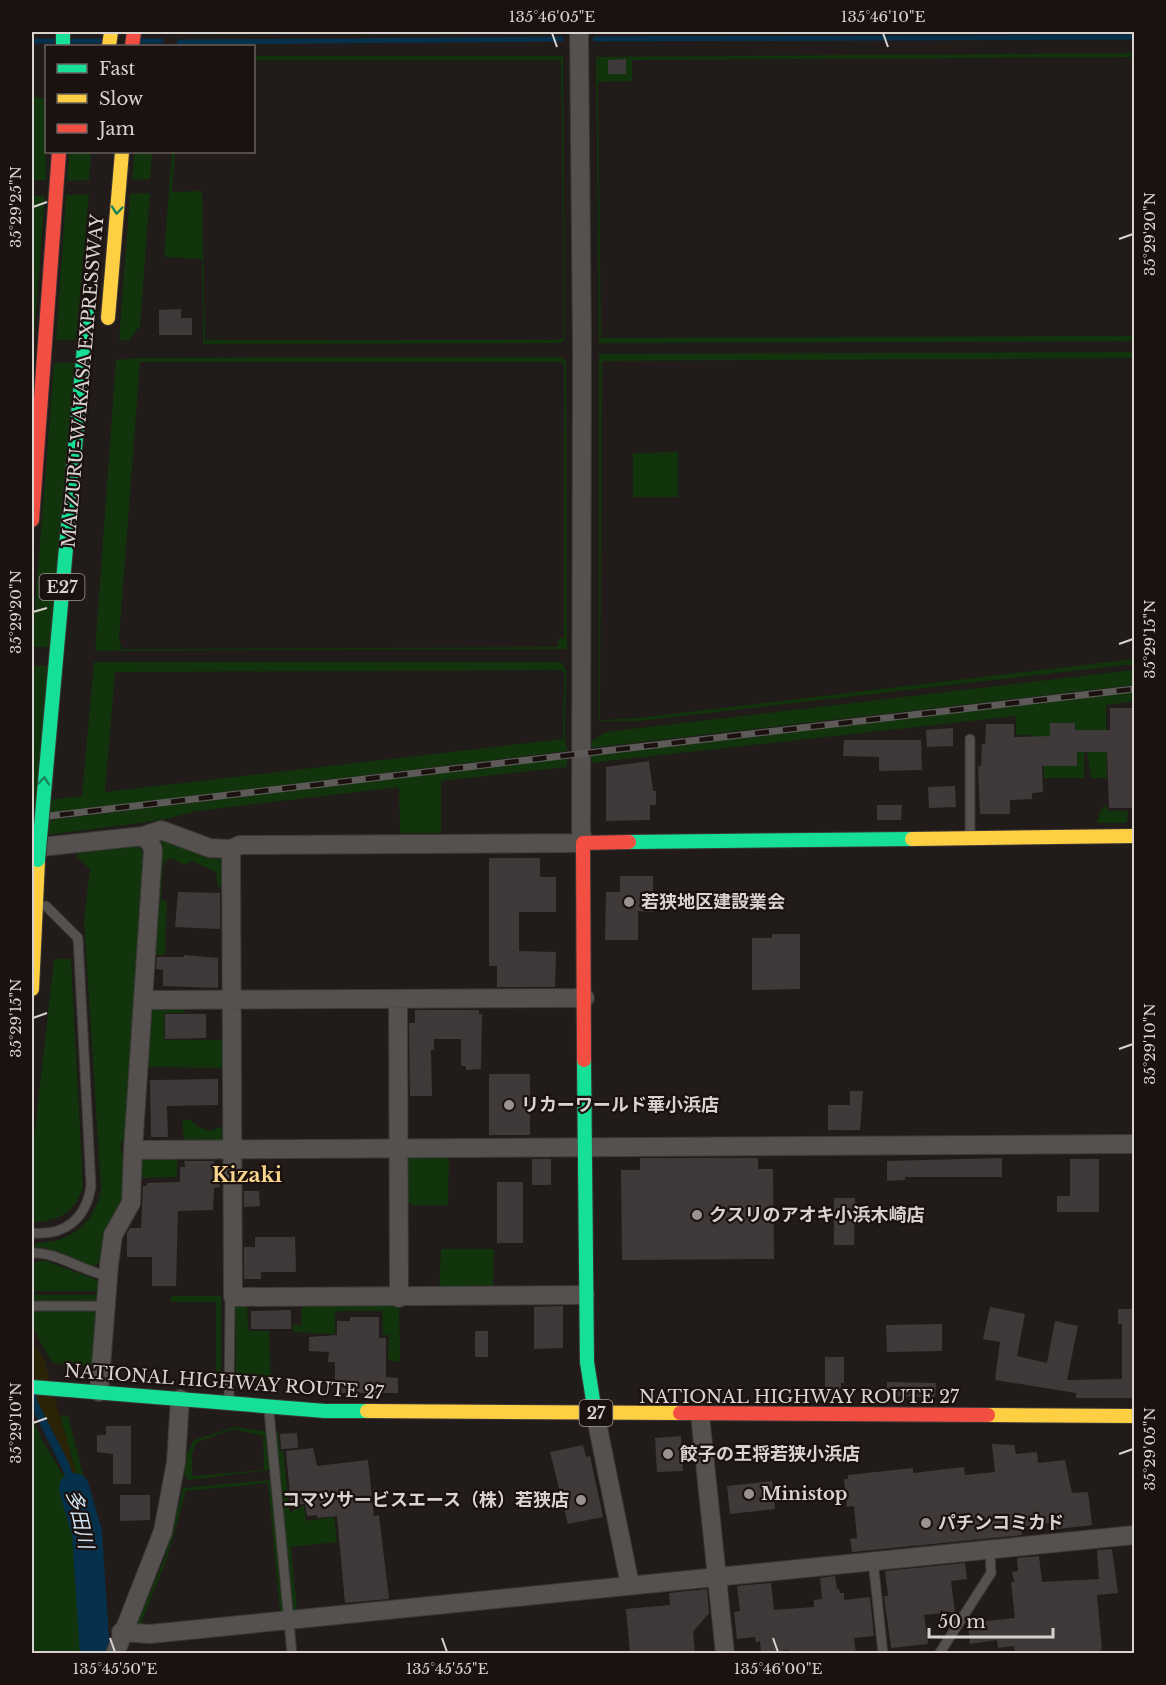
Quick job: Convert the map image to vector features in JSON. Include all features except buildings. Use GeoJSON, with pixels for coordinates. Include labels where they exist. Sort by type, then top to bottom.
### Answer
{"type":"FeatureCollection","features":[{"type":"Feature","properties":{"kind":"main road"},"geometry":{"type":"LineString","coordinates":[[32,520],[59,153]]}},
{"type":"Feature","properties":{"kind":"main road","name":"MAIZURU-WAKASA EXPRESSWAY"},"geometry":{"type":"LineString","coordinates":[[107,329],[122,153]]}},
{"type":"Feature","properties":{"kind":"main road","name":"MAIZURU-WAKASA EXPRESSWAY"},"geometry":{"type":"LineString","coordinates":[[32,989],[37,908],[35,854],[88,302]]}},
{"type":"Feature","properties":{"kind":"main road","name":"MAIZURU-WAKASA EXPRESSWAY"},"geometry":{"type":"LineString","coordinates":[[37,908],[52,865],[57,826]]}},
{"type":"Feature","properties":{"kind":"main road"},"geometry":{"type":"LineString","coordinates":[[595,1413],[587,1362],[585,1295],[583,843],[970,836],[1134,836]]}},
{"type":"Feature","properties":{"kind":"main road","name":"NATIONAL HIGHWAY ROUTE 27"},"geometry":{"type":"LineString","coordinates":[[32,1387],[325,1412],[1134,1416]]}},
{"type":"Feature","properties":{"kind":"street"},"geometry":{"type":"LineString","coordinates":[[35,854],[142,836],[161,830],[210,848],[231,849],[240,845],[583,843],[581,830],[582,348],[579,32]]}},
{"type":"Feature","properties":{"kind":"street"},"geometry":{"type":"LineString","coordinates":[[99,1392],[113,1235],[130,1203],[153,850],[152,844],[142,836]]}},
{"type":"Feature","properties":{"kind":"street"},"geometry":{"type":"LineString","coordinates":[[231,849],[233,1297],[399,1298],[585,1295]]}},
{"type":"Feature","properties":{"kind":"street"},"geometry":{"type":"LineString","coordinates":[[142,1000],[585,998]]}},
{"type":"Feature","properties":{"kind":"street"},"geometry":{"type":"LineString","coordinates":[[398,999],[399,1298]]}},
{"type":"Feature","properties":{"kind":"street"},"geometry":{"type":"LineString","coordinates":[[133,1150],[1134,1144]]}},
{"type":"Feature","properties":{"kind":"street"},"geometry":{"type":"LineString","coordinates":[[114,1653],[163,1531],[176,1462],[180,1399]]}},
{"type":"Feature","properties":{"kind":"street"},"geometry":{"type":"LineString","coordinates":[[595,1413],[630,1585]]}},
{"type":"Feature","properties":{"kind":"street"},"geometry":{"type":"LineString","coordinates":[[700,1415],[725,1653]]}},
{"type":"Feature","properties":{"kind":"street"},"geometry":{"type":"LineString","coordinates":[[121,1632],[150,1634],[1134,1534]]}},
{"type":"Feature","properties":{"kind":"lane"},"geometry":{"type":"LineString","coordinates":[[970,739],[970,836]]}},
{"type":"Feature","properties":{"kind":"lane"},"geometry":{"type":"LineString","coordinates":[[32,1233],[55,1233],[75,1222],[84,1211],[91,1186],[78,938],[37,908]]}},
{"type":"Feature","properties":{"kind":"lane"},"geometry":{"type":"LineString","coordinates":[[32,1253],[42,1253],[108,1276]]}},
{"type":"Feature","properties":{"kind":"lane"},"geometry":{"type":"LineString","coordinates":[[230,1404],[230,1302],[233,1297]]}},
{"type":"Feature","properties":{"kind":"lane"},"geometry":{"type":"LineString","coordinates":[[32,1305],[105,1306]]}},
{"type":"Feature","properties":{"kind":"lane"},"geometry":{"type":"LineString","coordinates":[[268,1407],[292,1653]]}},
{"type":"Feature","properties":{"kind":"lane"},"geometry":{"type":"LineString","coordinates":[[939,1653],[991,1574],[990,1548]]}},
{"type":"Feature","properties":{"kind":"lane"},"geometry":{"type":"LineString","coordinates":[[873,1560],[883,1653]]}},
{"type":"Feature","properties":{"kind":"green space"},"geometry":{"type":"Polygon","coordinates":[[[33,48],[32,96],[32,49],[33,48]]]}},
{"type":"Feature","properties":{"kind":"green space"},"geometry":{"type":"Polygon","coordinates":[[[1134,53],[1134,57],[632,60],[632,81],[598,82],[601,338],[1134,336],[1134,341],[599,343],[596,57],[1134,53]]]}},
{"type":"Feature","properties":{"kind":"green space"},"geometry":{"type":"Polygon","coordinates":[[[255,56],[563,56],[565,338],[561,343],[203,344],[202,259],[164,257],[172,153],[175,153],[172,192],[202,191],[205,340],[559,340],[564,337],[561,60],[255,60],[255,56]]]}},
{"type":"Feature","properties":{"kind":"green space"},"geometry":{"type":"Polygon","coordinates":[[[32,96],[45,99],[46,180],[32,180],[32,96]]]}},
{"type":"Feature","properties":{"kind":"green space"},"geometry":{"type":"Polygon","coordinates":[[[69,153],[91,153],[89,180],[67,181],[69,153]]]}},
{"type":"Feature","properties":{"kind":"green space"},"geometry":{"type":"Polygon","coordinates":[[[134,153],[152,153],[150,179],[132,180],[134,153]]]}},
{"type":"Feature","properties":{"kind":"green space"},"geometry":{"type":"Polygon","coordinates":[[[150,193],[140,326],[129,341],[119,340],[130,194],[150,193]]]}},
{"type":"Feature","properties":{"kind":"green space"},"geometry":{"type":"Polygon","coordinates":[[[89,194],[76,340],[56,340],[66,195],[89,194]]]}},
{"type":"Feature","properties":{"kind":"green space"},"geometry":{"type":"Polygon","coordinates":[[[32,196],[45,196],[34,339],[32,339],[32,196]]]}},
{"type":"Feature","properties":{"kind":"green space"},"geometry":{"type":"Polygon","coordinates":[[[1134,352],[1134,358],[602,361],[600,720],[638,718],[1134,659],[1134,664],[639,721],[599,721],[599,354],[1134,352]]]}},
{"type":"Feature","properties":{"kind":"green space"},"geometry":{"type":"Polygon","coordinates":[[[560,357],[566,361],[567,649],[95,651],[116,360],[137,358],[560,357]],[[140,362],[119,639],[122,649],[558,647],[558,639],[564,638],[564,365],[561,362],[140,362]]]}},
{"type":"Feature","properties":{"kind":"green space"},"geometry":{"type":"Polygon","coordinates":[[[54,363],[74,363],[51,647],[32,647],[54,363]]]}},
{"type":"Feature","properties":{"kind":"green space"},"geometry":{"type":"Polygon","coordinates":[[[678,452],[678,497],[633,497],[633,453],[678,452]]]}},
{"type":"Feature","properties":{"kind":"green space"},"geometry":{"type":"Polygon","coordinates":[[[94,662],[561,662],[566,670],[565,742],[568,751],[32,815],[32,666],[49,666],[37,801],[82,796],[94,662]],[[561,670],[115,672],[105,792],[563,739],[564,673],[561,670]]]}},
{"type":"Feature","properties":{"kind":"green space"},"geometry":{"type":"Polygon","coordinates":[[[1134,670],[1134,685],[590,748],[590,742],[606,732],[1134,670]]]}},
{"type":"Feature","properties":{"kind":"green space"},"geometry":{"type":"Polygon","coordinates":[[[1134,692],[1134,701],[1106,705],[1107,778],[1091,778],[1087,751],[1084,754],[1084,778],[1044,778],[1044,748],[1032,743],[1031,735],[1016,735],[1016,716],[589,763],[590,756],[1134,692]]]}},
{"type":"Feature","properties":{"kind":"green space"},"geometry":{"type":"Polygon","coordinates":[[[567,758],[567,767],[441,781],[441,833],[400,833],[399,787],[197,811],[162,820],[32,837],[32,822],[567,758]]]}},
{"type":"Feature","properties":{"kind":"green space"},"geometry":{"type":"Polygon","coordinates":[[[1107,805],[1107,811],[1128,811],[1127,823],[1097,823],[1101,809],[1107,805]]]}},
{"type":"Feature","properties":{"kind":"green space"},"geometry":{"type":"Polygon","coordinates":[[[161,838],[209,858],[222,859],[223,887],[218,887],[216,872],[192,861],[185,865],[170,858],[163,864],[161,899],[167,902],[165,955],[151,954],[161,838]]]}},
{"type":"Feature","properties":{"kind":"green space"},"geometry":{"type":"Polygon","coordinates":[[[137,845],[147,856],[128,1141],[120,1143],[128,1184],[102,1260],[93,1267],[43,1247],[34,1248],[36,1243],[60,1239],[79,1229],[93,1212],[101,1189],[84,920],[90,869],[77,857],[78,853],[137,845]]]}},
{"type":"Feature","properties":{"kind":"green space"},"geometry":{"type":"Polygon","coordinates":[[[54,959],[71,959],[83,1186],[76,1203],[65,1214],[50,1220],[32,1222],[32,1157],[54,959]]]}},
{"type":"Feature","properties":{"kind":"green space"},"geometry":{"type":"Polygon","coordinates":[[[184,1006],[185,1013],[164,1013],[164,1040],[224,1040],[225,1068],[144,1067],[148,1007],[184,1006]]]}},
{"type":"Feature","properties":{"kind":"green space"},"geometry":{"type":"Polygon","coordinates":[[[182,1119],[191,1120],[198,1127],[211,1131],[219,1127],[226,1128],[226,1141],[184,1141],[182,1119]]]}},
{"type":"Feature","properties":{"kind":"green space"},"geometry":{"type":"Polygon","coordinates":[[[177,1156],[177,1177],[140,1178],[140,1158],[177,1156]]]}},
{"type":"Feature","properties":{"kind":"green space"},"geometry":{"type":"Polygon","coordinates":[[[410,1156],[449,1156],[448,1205],[412,1205],[405,1200],[405,1160],[410,1156]]]}},
{"type":"Feature","properties":{"kind":"green space"},"geometry":{"type":"Polygon","coordinates":[[[441,1249],[494,1249],[493,1293],[439,1293],[441,1249]]]}},
{"type":"Feature","properties":{"kind":"green space"},"geometry":{"type":"Polygon","coordinates":[[[43,1260],[100,1281],[99,1300],[32,1301],[32,1295],[96,1295],[96,1291],[32,1291],[32,1263],[43,1260]]]}},
{"type":"Feature","properties":{"kind":"green space"},"geometry":{"type":"Polygon","coordinates":[[[171,1296],[221,1296],[221,1377],[216,1377],[216,1302],[171,1302],[171,1296]]]}},
{"type":"Feature","properties":{"kind":"green space"},"geometry":{"type":"Polygon","coordinates":[[[247,1301],[248,1331],[269,1331],[271,1381],[236,1379],[235,1305],[247,1301]]]}},
{"type":"Feature","properties":{"kind":"green space"},"geometry":{"type":"Polygon","coordinates":[[[302,1301],[399,1302],[400,1362],[388,1360],[389,1335],[383,1335],[382,1311],[339,1311],[335,1314],[335,1334],[293,1332],[293,1325],[301,1325],[302,1301]]]}},
{"type":"Feature","properties":{"kind":"green space"},"geometry":{"type":"Polygon","coordinates":[[[32,1309],[99,1310],[95,1367],[52,1363],[32,1326],[32,1309]]]}},
{"type":"Feature","properties":{"kind":"green space"},"geometry":{"type":"Polygon","coordinates":[[[32,1415],[41,1438],[72,1490],[82,1518],[89,1556],[93,1653],[32,1653],[32,1415]]]}},
{"type":"Feature","properties":{"kind":"green space"},"geometry":{"type":"Polygon","coordinates":[[[60,1415],[68,1416],[98,1533],[105,1653],[101,1653],[92,1529],[60,1415]]]}},
{"type":"Feature","properties":{"kind":"green space"},"geometry":{"type":"Polygon","coordinates":[[[234,1427],[265,1431],[270,1470],[189,1480],[184,1475],[187,1454],[194,1440],[234,1427]],[[234,1429],[197,1442],[192,1453],[192,1476],[264,1470],[263,1436],[234,1429]]]}},
{"type":"Feature","properties":{"kind":"green space"},"geometry":{"type":"Polygon","coordinates":[[[275,1432],[278,1432],[280,1451],[283,1451],[290,1513],[297,1507],[304,1506],[306,1521],[334,1517],[337,1542],[291,1547],[297,1609],[310,1609],[292,1611],[275,1432]]]}},
{"type":"Feature","properties":{"kind":"green space"},"geometry":{"type":"Polygon","coordinates":[[[271,1480],[284,1610],[281,1613],[141,1628],[138,1622],[165,1557],[183,1488],[271,1480]],[[268,1483],[186,1491],[167,1558],[142,1621],[144,1626],[280,1611],[268,1483]]]}},
{"type":"Feature","properties":{"kind":"sand"},"geometry":{"type":"Polygon","coordinates":[[[36,1345],[44,1360],[92,1529],[68,1461],[37,1401],[32,1361],[32,1352],[36,1345]]]}},
{"type":"Feature","properties":{"kind":"water"},"geometry":{"type":"Polygon","coordinates":[[[32,1361],[37,1401],[68,1461],[92,1529],[84,1526],[68,1481],[34,1412],[32,1361]]]}},
{"type":"Feature","properties":{"kind":"waterway"},"geometry":{"type":"LineString","coordinates":[[595,39],[1134,37]]}},
{"type":"Feature","properties":{"kind":"waterway"},"geometry":{"type":"LineString","coordinates":[[179,42],[561,39]]}},
{"type":"Feature","properties":{"kind":"waterway"},"geometry":{"type":"LineString","coordinates":[[32,41],[55,41]]}},
{"type":"Feature","properties":{"kind":"waterway"},"geometry":{"type":"LineString","coordinates":[[70,41],[100,41]]}},
{"type":"Feature","properties":{"kind":"waterway"},"geometry":{"type":"LineString","coordinates":[[142,41],[161,41]]}},
{"type":"Feature","properties":{"kind":"waterway","name":"多田川"},"geometry":{"type":"LineString","coordinates":[[74,1488],[87,1533],[95,1654]]}},
{"type":"Feature","properties":{"kind":"railway"},"geometry":{"type":"LineString","coordinates":[[32,818],[1134,689]]}},
{"type":"Feature","properties":{"kind":"traffic: fast"},"geometry":{"type":"LineString","coordinates":[[63,32],[63,45]]}},
{"type":"Feature","properties":{"kind":"traffic: fast"},"geometry":{"type":"LineString","coordinates":[[38,860],[87,314]]}},
{"type":"Feature","properties":{"kind":"traffic: fast"},"geometry":{"type":"LineString","coordinates":[[629,842],[912,839]]}},
{"type":"Feature","properties":{"kind":"traffic: fast"},"geometry":{"type":"LineString","coordinates":[[584,1060],[587,1362],[595,1413]]}},
{"type":"Feature","properties":{"kind":"traffic: fast"},"geometry":{"type":"LineString","coordinates":[[32,1387],[325,1411],[367,1411]]}},
{"type":"Feature","properties":{"kind":"traffic: slow"},"geometry":{"type":"LineString","coordinates":[[109,45],[111,32]]}},
{"type":"Feature","properties":{"kind":"traffic: slow"},"geometry":{"type":"LineString","coordinates":[[108,318],[122,153]]}},
{"type":"Feature","properties":{"kind":"traffic: slow"},"geometry":{"type":"LineString","coordinates":[[912,839],[1134,836]]}},
{"type":"Feature","properties":{"kind":"traffic: slow"},"geometry":{"type":"LineString","coordinates":[[32,989],[38,860]]}},
{"type":"Feature","properties":{"kind":"traffic: slow"},"geometry":{"type":"LineString","coordinates":[[367,1411],[680,1413]]}},
{"type":"Feature","properties":{"kind":"traffic: slow"},"geometry":{"type":"LineString","coordinates":[[988,1415],[1134,1416]]}},
{"type":"Feature","properties":{"kind":"traffic: jam"},"geometry":{"type":"LineString","coordinates":[[132,45],[134,32]]}},
{"type":"Feature","properties":{"kind":"traffic: jam"},"geometry":{"type":"LineString","coordinates":[[32,520],[59,153]]}},
{"type":"Feature","properties":{"kind":"traffic: jam"},"geometry":{"type":"LineString","coordinates":[[584,1060],[583,843],[629,842]]}},
{"type":"Feature","properties":{"kind":"traffic: jam"},"geometry":{"type":"LineString","coordinates":[[680,1413],[988,1415]]}},
{"type":"Feature","properties":{"kind":"place","name":"若狭地区建設業会"},"geometry":{"type":"Point","coordinates":[629,902]}},
{"type":"Feature","properties":{"kind":"place","name":"リカーワールド華小浜店"},"geometry":{"type":"Point","coordinates":[509,1105]}},
{"type":"Feature","properties":{"kind":"place","name":"クスリのアオキ小浜木崎店"},"geometry":{"type":"Point","coordinates":[697,1215]}},
{"type":"Feature","properties":{"kind":"place","name":"餃子の王将若狭小浜店"},"geometry":{"type":"Point","coordinates":[668,1454]}},
{"type":"Feature","properties":{"kind":"place","name":"Ministop"},"geometry":{"type":"Point","coordinates":[749,1494]}},
{"type":"Feature","properties":{"kind":"place","name":"コマツサービスエース（株）若狭店"},"geometry":{"type":"Point","coordinates":[581,1500]}},
{"type":"Feature","properties":{"kind":"place","name":"パチンコミカド"},"geometry":{"type":"Point","coordinates":[926,1523]}},
{"type":"Feature","properties":{"kind":"district","name":"Kizaki"},"geometry":{"type":"Point","coordinates":[247,1175]}}]}
